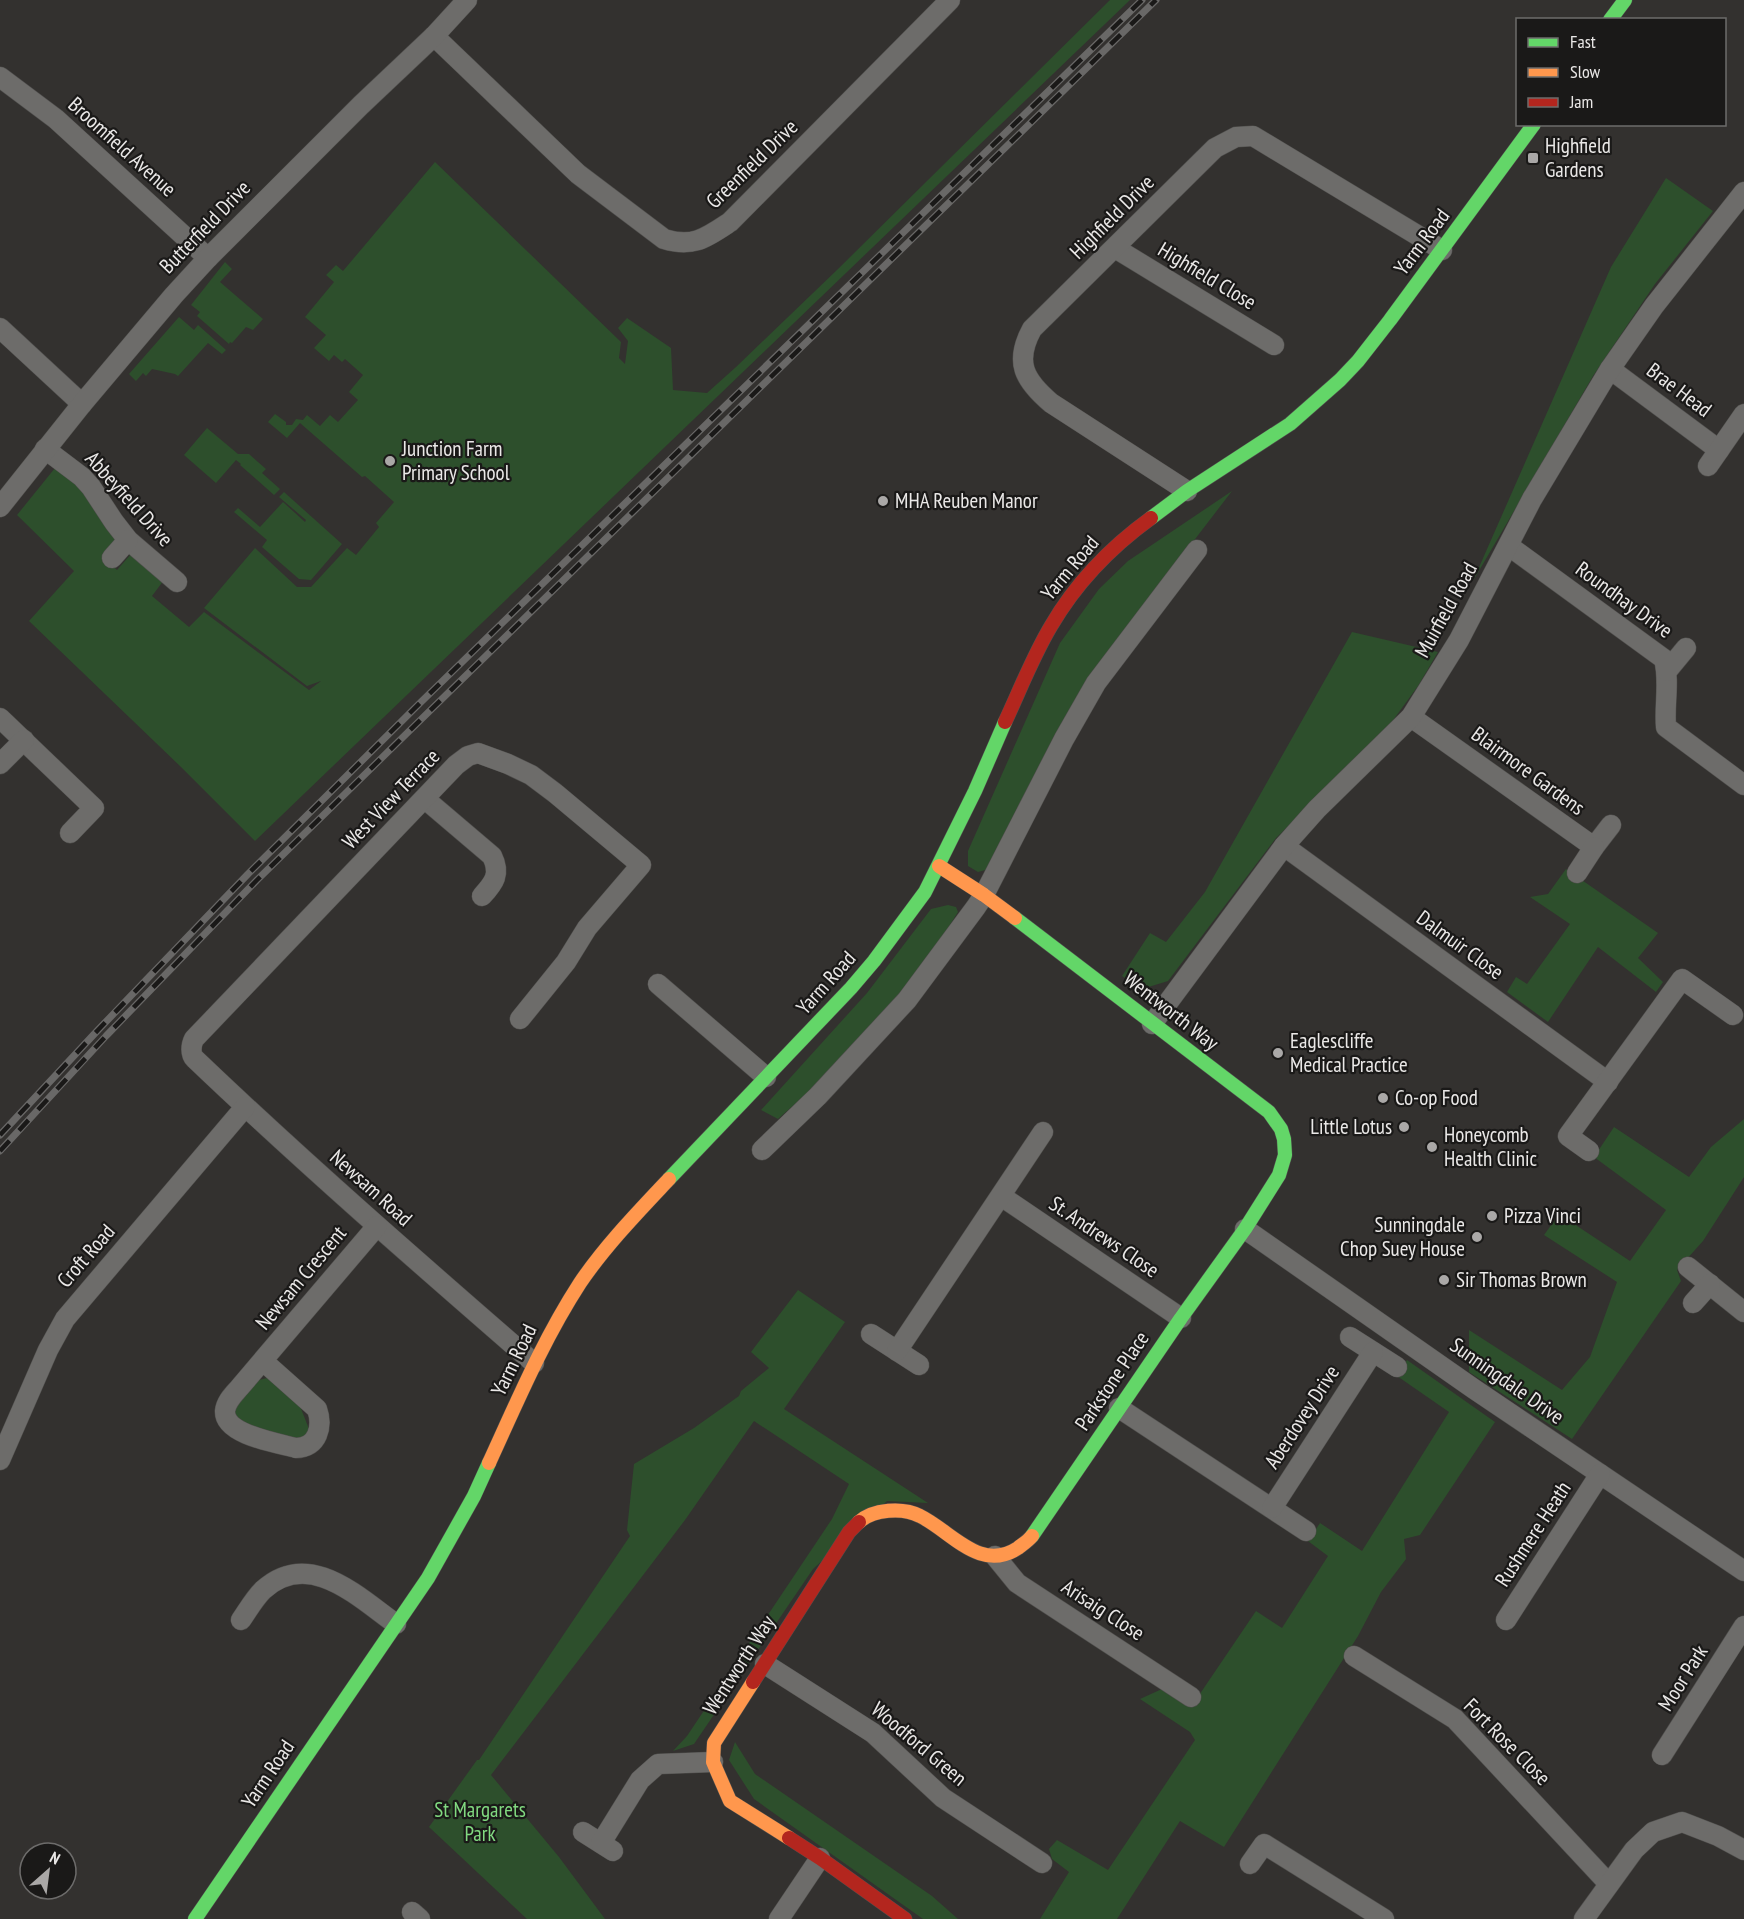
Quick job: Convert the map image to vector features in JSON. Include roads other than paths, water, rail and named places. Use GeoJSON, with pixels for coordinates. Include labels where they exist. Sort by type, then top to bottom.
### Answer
{"type":"FeatureCollection","features":[{"type":"Feature","properties":{"kind":"main road"},"geometry":{"type":"LineString","coordinates":[[1612,18],[1625,0]]}},
{"type":"Feature","properties":{"kind":"main road","name":"Yarm Road"},"geometry":{"type":"LineString","coordinates":[[195,1919],[428,1578],[479,1486],[534,1363],[572,1294],[608,1247],[663,1184],[825,1017],[868,968],[925,892],[975,791],[1050,627],[1080,583],[1107,554],[1136,529],[1187,491],[1276,434],[1318,400],[1358,361],[1533,126]]}},
{"type":"Feature","properties":{"kind":"main road","name":"Wentworth Way"},"geometry":{"type":"LineString","coordinates":[[939,866],[1072,960],[1152,1024],[1269,1112],[1281,1129],[1285,1149],[1282,1169],[1245,1228]]}},
{"type":"Feature","properties":{"kind":"main road","name":"Parkstone Place"},"geometry":{"type":"LineString","coordinates":[[1003,1554],[1029,1540],[1180,1318],[1245,1228]]}},
{"type":"Feature","properties":{"kind":"main road","name":"Wentworth Way"},"geometry":{"type":"LineString","coordinates":[[713,1762],[714,1743],[849,1532],[865,1516],[889,1510],[919,1515],[970,1550],[1003,1554]]}},
{"type":"Feature","properties":{"kind":"main road"},"geometry":{"type":"LineString","coordinates":[[713,1762],[730,1801],[820,1858],[905,1919]]}},
{"type":"Feature","properties":{"kind":"street","name":"Butterfield Drive"},"geometry":{"type":"LineString","coordinates":[[0,507],[82,404],[208,258],[353,113],[434,36],[467,0]]}},
{"type":"Feature","properties":{"kind":"street","name":"Greenfield Drive"},"geometry":{"type":"LineString","coordinates":[[434,36],[578,174],[663,239],[678,244],[704,239],[730,222],[950,0]]}},
{"type":"Feature","properties":{"kind":"street","name":"Broomfield Avenue"},"geometry":{"type":"LineString","coordinates":[[0,77],[56,119],[208,258]]}},
{"type":"Feature","properties":{"kind":"street","name":"Highfield Drive"},"geometry":{"type":"LineString","coordinates":[[1187,491],[1051,403],[1027,378],[1022,354],[1032,329],[1215,148],[1236,137],[1253,136],[1442,250]]}},
{"type":"Feature","properties":{"kind":"street","name":"Muirfield Road"},"geometry":{"type":"LineString","coordinates":[[1152,1024],[1284,846],[1317,809],[1411,717],[1459,640],[1532,499],[1610,369],[1654,306],[1744,192]]}},
{"type":"Feature","properties":{"kind":"street","name":"Highfield Close"},"geometry":{"type":"LineString","coordinates":[[1115,248],[1274,345]]}},
{"type":"Feature","properties":{"kind":"street"},"geometry":{"type":"LineString","coordinates":[[0,328],[82,404]]}},
{"type":"Feature","properties":{"kind":"street","name":"Brae Head"},"geometry":{"type":"LineString","coordinates":[[1610,369],[1713,458],[1744,414]]}},
{"type":"Feature","properties":{"kind":"street","name":"Abbeyfield Drive"},"geometry":{"type":"LineString","coordinates":[[45,450],[82,477],[128,540],[177,582]]}},
{"type":"Feature","properties":{"kind":"street"},"geometry":{"type":"LineString","coordinates":[[112,558],[128,540]]}},
{"type":"Feature","properties":{"kind":"street","name":"Roundhay Drive"},"geometry":{"type":"LineString","coordinates":[[1509,546],[1664,659],[1668,685],[1664,710],[1666,728],[1744,785]]}},
{"type":"Feature","properties":{"kind":"street"},"geometry":{"type":"LineString","coordinates":[[762,1150],[770,1128],[818,1096],[907,1000],[984,896],[1096,682],[1197,550]]}},
{"type":"Feature","properties":{"kind":"street"},"geometry":{"type":"LineString","coordinates":[[1667,671],[1686,648]]}},
{"type":"Feature","properties":{"kind":"street","name":"Blairmore Gardens"},"geometry":{"type":"LineString","coordinates":[[1411,717],[1593,848],[1611,825]]}},
{"type":"Feature","properties":{"kind":"street"},"geometry":{"type":"LineString","coordinates":[[0,718],[94,808],[70,833]]}},
{"type":"Feature","properties":{"kind":"street"},"geometry":{"type":"LineString","coordinates":[[0,764],[24,740]]}},
{"type":"Feature","properties":{"kind":"street","name":"West View Terrace"},"geometry":{"type":"LineString","coordinates":[[194,1039],[464,758],[473,754],[484,754],[539,780],[641,865],[587,928],[566,962],[520,1019]]}},
{"type":"Feature","properties":{"kind":"street"},"geometry":{"type":"LineString","coordinates":[[425,799],[492,856],[496,876],[494,882],[482,896]]}},
{"type":"Feature","properties":{"kind":"street","name":"Dalmuir Close"},"geometry":{"type":"LineString","coordinates":[[1284,846],[1608,1082]]}},
{"type":"Feature","properties":{"kind":"street"},"geometry":{"type":"LineString","coordinates":[[1577,873],[1593,848]]}},
{"type":"Feature","properties":{"kind":"street"},"geometry":{"type":"LineString","coordinates":[[1588,1151],[1568,1136],[1682,979],[1733,1015]]}},
{"type":"Feature","properties":{"kind":"street"},"geometry":{"type":"LineString","coordinates":[[658,984],[766,1077]]}},
{"type":"Feature","properties":{"kind":"street","name":"Newsam Road"},"geometry":{"type":"LineString","coordinates":[[194,1039],[193,1057],[245,1107],[376,1226],[534,1363]]}},
{"type":"Feature","properties":{"kind":"street","name":"Croft Road"},"geometry":{"type":"LineString","coordinates":[[0,1460],[48,1350],[65,1319],[245,1107]]}},
{"type":"Feature","properties":{"kind":"street"},"geometry":{"type":"LineString","coordinates":[[897,1351],[1043,1132]]}},
{"type":"Feature","properties":{"kind":"street","name":"St. Andrews Close"},"geometry":{"type":"LineString","coordinates":[[1001,1196],[1180,1318]]}},
{"type":"Feature","properties":{"kind":"street","name":"Newsam Crescent"},"geometry":{"type":"LineString","coordinates":[[263,1361],[316,1409],[320,1428],[313,1441],[305,1447],[296,1448],[245,1433],[228,1422],[225,1411],[229,1400],[376,1226]]}},
{"type":"Feature","properties":{"kind":"street","name":"Sunningdale Drive"},"geometry":{"type":"LineString","coordinates":[[1245,1228],[1474,1389],[1744,1571]]}},
{"type":"Feature","properties":{"kind":"street"},"geometry":{"type":"LineString","coordinates":[[1688,1267],[1744,1312]]}},
{"type":"Feature","properties":{"kind":"street"},"geometry":{"type":"LineString","coordinates":[[1693,1303],[1710,1284]]}},
{"type":"Feature","properties":{"kind":"street"},"geometry":{"type":"LineString","coordinates":[[871,1334],[920,1365]]}},
{"type":"Feature","properties":{"kind":"street"},"geometry":{"type":"LineString","coordinates":[[1350,1337],[1397,1366]]}},
{"type":"Feature","properties":{"kind":"street","name":"Aberdovey Drive"},"geometry":{"type":"LineString","coordinates":[[1272,1508],[1373,1352]]}},
{"type":"Feature","properties":{"kind":"street"},"geometry":{"type":"LineString","coordinates":[[1119,1408],[1306,1531]]}},
{"type":"Feature","properties":{"kind":"street","name":"Rushmere Heath"},"geometry":{"type":"LineString","coordinates":[[1506,1620],[1600,1474]]}},
{"type":"Feature","properties":{"kind":"street","name":"Arisaig Close"},"geometry":{"type":"LineString","coordinates":[[1003,1554],[1017,1583],[1191,1696]]}},
{"type":"Feature","properties":{"kind":"street"},"geometry":{"type":"LineString","coordinates":[[241,1620],[265,1589],[286,1577],[304,1574],[321,1576],[341,1586],[396,1624]]}},
{"type":"Feature","properties":{"kind":"street","name":"Moor Park"},"geometry":{"type":"LineString","coordinates":[[1662,1755],[1744,1626]]}},
{"type":"Feature","properties":{"kind":"street","name":"Fort Rose Close"},"geometry":{"type":"LineString","coordinates":[[1354,1656],[1455,1719],[1609,1884]]}},
{"type":"Feature","properties":{"kind":"street","name":"Woodford Green"},"geometry":{"type":"LineString","coordinates":[[765,1664],[873,1733],[943,1798],[1042,1863]]}},
{"type":"Feature","properties":{"kind":"street"},"geometry":{"type":"LineString","coordinates":[[583,1832],[607,1847],[640,1780],[658,1764],[713,1762]]}},
{"type":"Feature","properties":{"kind":"street"},"geometry":{"type":"LineString","coordinates":[[1584,1919],[1634,1850],[1653,1832],[1682,1822],[1718,1836],[1744,1850]]}},
{"type":"Feature","properties":{"kind":"street"},"geometry":{"type":"LineString","coordinates":[[1250,1864],[1264,1844],[1384,1919]]}},
{"type":"Feature","properties":{"kind":"street"},"geometry":{"type":"LineString","coordinates":[[779,1919],[820,1858]]}},
{"type":"Feature","properties":{"kind":"railway"},"geometry":{"type":"LineString","coordinates":[[0,1135],[248,874],[421,702],[1142,0]]}},
{"type":"Feature","properties":{"kind":"railway"},"geometry":{"type":"LineString","coordinates":[[0,1151],[106,1036],[257,880],[1156,0]]}},
{"type":"Feature","properties":{"kind":"place","name":"Highfield Gardens"},"geometry":{"type":"Point","coordinates":[1533,158]}},
{"type":"Feature","properties":{"kind":"place","name":"Junction Farm Primary School"},"geometry":{"type":"Point","coordinates":[390,461]}},
{"type":"Feature","properties":{"kind":"place","name":"MHA Reuben Manor"},"geometry":{"type":"Point","coordinates":[883,501]}},
{"type":"Feature","properties":{"kind":"place","name":"Eaglescliffe Medical Practice"},"geometry":{"type":"Point","coordinates":[1278,1053]}},
{"type":"Feature","properties":{"kind":"place","name":"Co-op Food"},"geometry":{"type":"Point","coordinates":[1383,1098]}},
{"type":"Feature","properties":{"kind":"place","name":"Little Lotus"},"geometry":{"type":"Point","coordinates":[1404,1127]}},
{"type":"Feature","properties":{"kind":"place","name":"Honeycomb Health Clinic"},"geometry":{"type":"Point","coordinates":[1432,1147]}},
{"type":"Feature","properties":{"kind":"place","name":"Pizza Vinci"},"geometry":{"type":"Point","coordinates":[1492,1216]}},
{"type":"Feature","properties":{"kind":"place","name":"Sunningdale Chop Suey House"},"geometry":{"type":"Point","coordinates":[1477,1237]}},
{"type":"Feature","properties":{"kind":"place","name":"Sir Thomas Brown"},"geometry":{"type":"Point","coordinates":[1444,1280]}},
{"type":"Feature","properties":{"kind":"park label","name":"St Margarets Park"},"geometry":{"type":"Point","coordinates":[480,1822]}}]}
